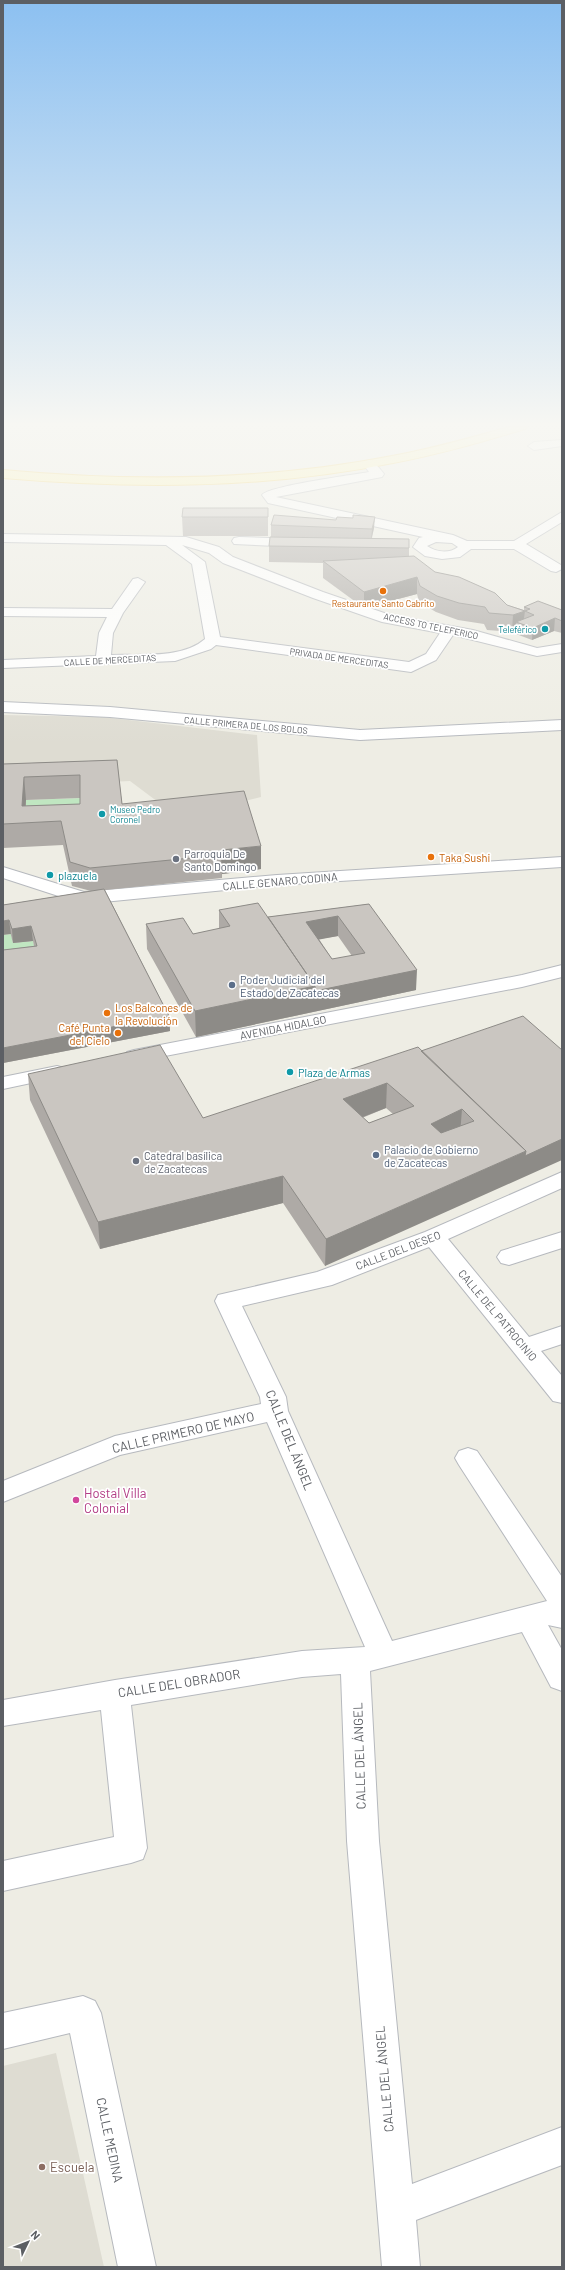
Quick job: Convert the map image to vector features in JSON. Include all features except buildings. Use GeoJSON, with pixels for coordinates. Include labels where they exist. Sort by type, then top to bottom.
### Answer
{"type":"FeatureCollection","features":[{"type":"Feature","properties":{"kind":"street"},"geometry":{"type":"LineString","coordinates":[[421,533],[458,540],[465,545],[520,545]]}},
{"type":"Feature","properties":{"kind":"street"},"geometry":{"type":"LineString","coordinates":[[520,545],[519,543],[535,533]]}},
{"type":"Feature","properties":{"kind":"street","name":"ACCESS TO TELEFERICO"},"geometry":{"type":"LineString","coordinates":[[3,538],[186,541],[214,550],[228,560],[290,584],[387,618],[449,630],[537,652],[562,648]]}},
{"type":"Feature","properties":{"kind":"street"},"geometry":{"type":"LineString","coordinates":[[420,547],[424,541],[429,539],[444,538]]}},
{"type":"Feature","properties":{"kind":"street"},"geometry":{"type":"LineString","coordinates":[[168,540],[198,562],[213,640]]}},
{"type":"Feature","properties":{"kind":"street"},"geometry":{"type":"LineString","coordinates":[[239,541],[310,543]]}},
{"type":"Feature","properties":{"kind":"street"},"geometry":{"type":"LineString","coordinates":[[404,546],[420,547],[427,552],[447,555],[460,552],[465,548],[465,545]]}},
{"type":"Feature","properties":{"kind":"street"},"geometry":{"type":"LineString","coordinates":[[520,545],[520,548],[556,568]]}},
{"type":"Feature","properties":{"kind":"street"},"geometry":{"type":"LineString","coordinates":[[103,661],[106,633],[116,613],[138,582]]}},
{"type":"Feature","properties":{"kind":"street"},"geometry":{"type":"LineString","coordinates":[[3,612],[116,613]]}},
{"type":"Feature","properties":{"kind":"street","name":"PRIVADA DE MERCEDITAS"},"geometry":{"type":"LineString","coordinates":[[213,640],[411,667],[431,657],[449,630]]}},
{"type":"Feature","properties":{"kind":"street","name":"CALLE DE MERCEDITAS"},"geometry":{"type":"LineString","coordinates":[[3,664],[103,661],[184,655],[206,646],[213,640]]}},
{"type":"Feature","properties":{"kind":"street","name":"CALLE PRIMERA DE LOS BOLOS"},"geometry":{"type":"LineString","coordinates":[[3,708],[110,712],[360,735],[490,726],[562,725]]}},
{"type":"Feature","properties":{"kind":"street","name":"CALLE GENARO CODINA"},"geometry":{"type":"LineString","coordinates":[[3,872],[83,898],[277,880],[562,862]]}},
{"type":"Feature","properties":{"kind":"street"},"geometry":{"type":"LineString","coordinates":[[47,904],[83,898]]}},
{"type":"Feature","properties":{"kind":"street","name":"AVENIDA HIDALGO"},"geometry":{"type":"LineString","coordinates":[[118,1059],[522,981],[562,971]]}},
{"type":"Feature","properties":{"kind":"street"},"geometry":{"type":"LineString","coordinates":[[3,1083],[72,1069]]}},
{"type":"Feature","properties":{"kind":"street","name":"CALLE DEL DESEO"},"geometry":{"type":"LineString","coordinates":[[227,1301],[323,1279],[433,1237],[562,1179]]}},
{"type":"Feature","properties":{"kind":"street","name":"CALLE DEL PATROCINIO"},"geometry":{"type":"LineString","coordinates":[[433,1237],[526,1347],[562,1394]]}},
{"type":"Feature","properties":{"kind":"street"},"geometry":{"type":"LineString","coordinates":[[510,1257],[562,1240]]}},
{"type":"Feature","properties":{"kind":"street","name":"CALLE DEL ÁNGEL"},"geometry":{"type":"LineString","coordinates":[[227,1301],[273,1397],[275,1411],[370,1658],[363,1841],[401,2267]]}},
{"type":"Feature","properties":{"kind":"street"},"geometry":{"type":"LineString","coordinates":[[526,1347],[562,1335]]}},
{"type":"Feature","properties":{"kind":"street","name":"CALLE PRIMERO DE MAYO"},"geometry":{"type":"LineString","coordinates":[[3,1492],[115,1446],[275,1411]]}},
{"type":"Feature","properties":{"kind":"street"},"geometry":{"type":"LineString","coordinates":[[468,1458],[562,1601]]}},
{"type":"Feature","properties":{"kind":"street","name":"CALLE DEL OBRADOR"},"geometry":{"type":"LineString","coordinates":[[3,1713],[115,1693],[302,1664],[370,1658],[548,1613],[562,1616]]}},
{"type":"Feature","properties":{"kind":"street"},"geometry":{"type":"LineString","coordinates":[[530,1618],[562,1678]]}},
{"type":"Feature","properties":{"kind":"street"},"geometry":{"type":"LineString","coordinates":[[3,1876],[131,1848],[115,1693]]}},
{"type":"Feature","properties":{"kind":"street","name":"CALLE MEDINA"},"geometry":{"type":"LineString","coordinates":[[3,2031],[83,2013],[137,2267]]}},
{"type":"Feature","properties":{"kind":"street"},"geometry":{"type":"LineString","coordinates":[[396,2209],[562,2146]]}},
{"type":"Feature","properties":{"kind":"shaded area"},"geometry":{"type":"Polygon","coordinates":[[[3,715],[103,717],[257,735],[261,797],[178,817],[130,781],[3,787],[3,715]]]}},
{"type":"Feature","properties":{"kind":"shaded area","name":"Escuela"},"geometry":{"type":"Polygon","coordinates":[[[56,2053],[104,2267],[3,2267],[3,2066],[56,2053]]]}},
{"type":"Feature","properties":{"kind":"green space"},"geometry":{"type":"Polygon","coordinates":[[[82,798],[82,827],[24,829],[26,800],[82,798]]]}},
{"type":"Feature","properties":{"kind":"green space"},"geometry":{"type":"Polygon","coordinates":[[[11,934],[13,943],[33,941],[38,961],[3,965],[3,935],[11,934]]]}},
{"type":"Feature","properties":{"kind":"place","name":"Restaurante Santo Cabrito"},"geometry":{"type":"Point","coordinates":[383,591]}},
{"type":"Feature","properties":{"kind":"place","name":"Teleférico"},"geometry":{"type":"Point","coordinates":[545,629]}},
{"type":"Feature","properties":{"kind":"place","name":"Museo Pedro Coronel"},"geometry":{"type":"Point","coordinates":[102,814]}},
{"type":"Feature","properties":{"kind":"place","name":"Taka Sushi"},"geometry":{"type":"Point","coordinates":[431,857]}},
{"type":"Feature","properties":{"kind":"place","name":"Parroquia De Santo Domingo"},"geometry":{"type":"Point","coordinates":[176,859]}},
{"type":"Feature","properties":{"kind":"place","name":"plazuela"},"geometry":{"type":"Point","coordinates":[50,875]}},
{"type":"Feature","properties":{"kind":"place","name":"Poder Judicial del Estado de Zacatecas"},"geometry":{"type":"Point","coordinates":[232,985]}},
{"type":"Feature","properties":{"kind":"place","name":"Los Balcones de la Revolución"},"geometry":{"type":"Point","coordinates":[107,1013]}},
{"type":"Feature","properties":{"kind":"place","name":"Café Punta del Cielo"},"geometry":{"type":"Point","coordinates":[118,1033]}},
{"type":"Feature","properties":{"kind":"place","name":"Plaza de Armas"},"geometry":{"type":"Point","coordinates":[290,1072]}},
{"type":"Feature","properties":{"kind":"place","name":"Palacio de Gobierno de Zacatecas"},"geometry":{"type":"Point","coordinates":[376,1155]}},
{"type":"Feature","properties":{"kind":"place","name":"Catedral basílica de Zacatecas"},"geometry":{"type":"Point","coordinates":[136,1161]}},
{"type":"Feature","properties":{"kind":"place","name":"Hostal Villa Colonial"},"geometry":{"type":"Point","coordinates":[76,1500]}},
{"type":"Feature","properties":{"kind":"place","name":"Escuela"},"geometry":{"type":"Point","coordinates":[42,2167]}}]}
